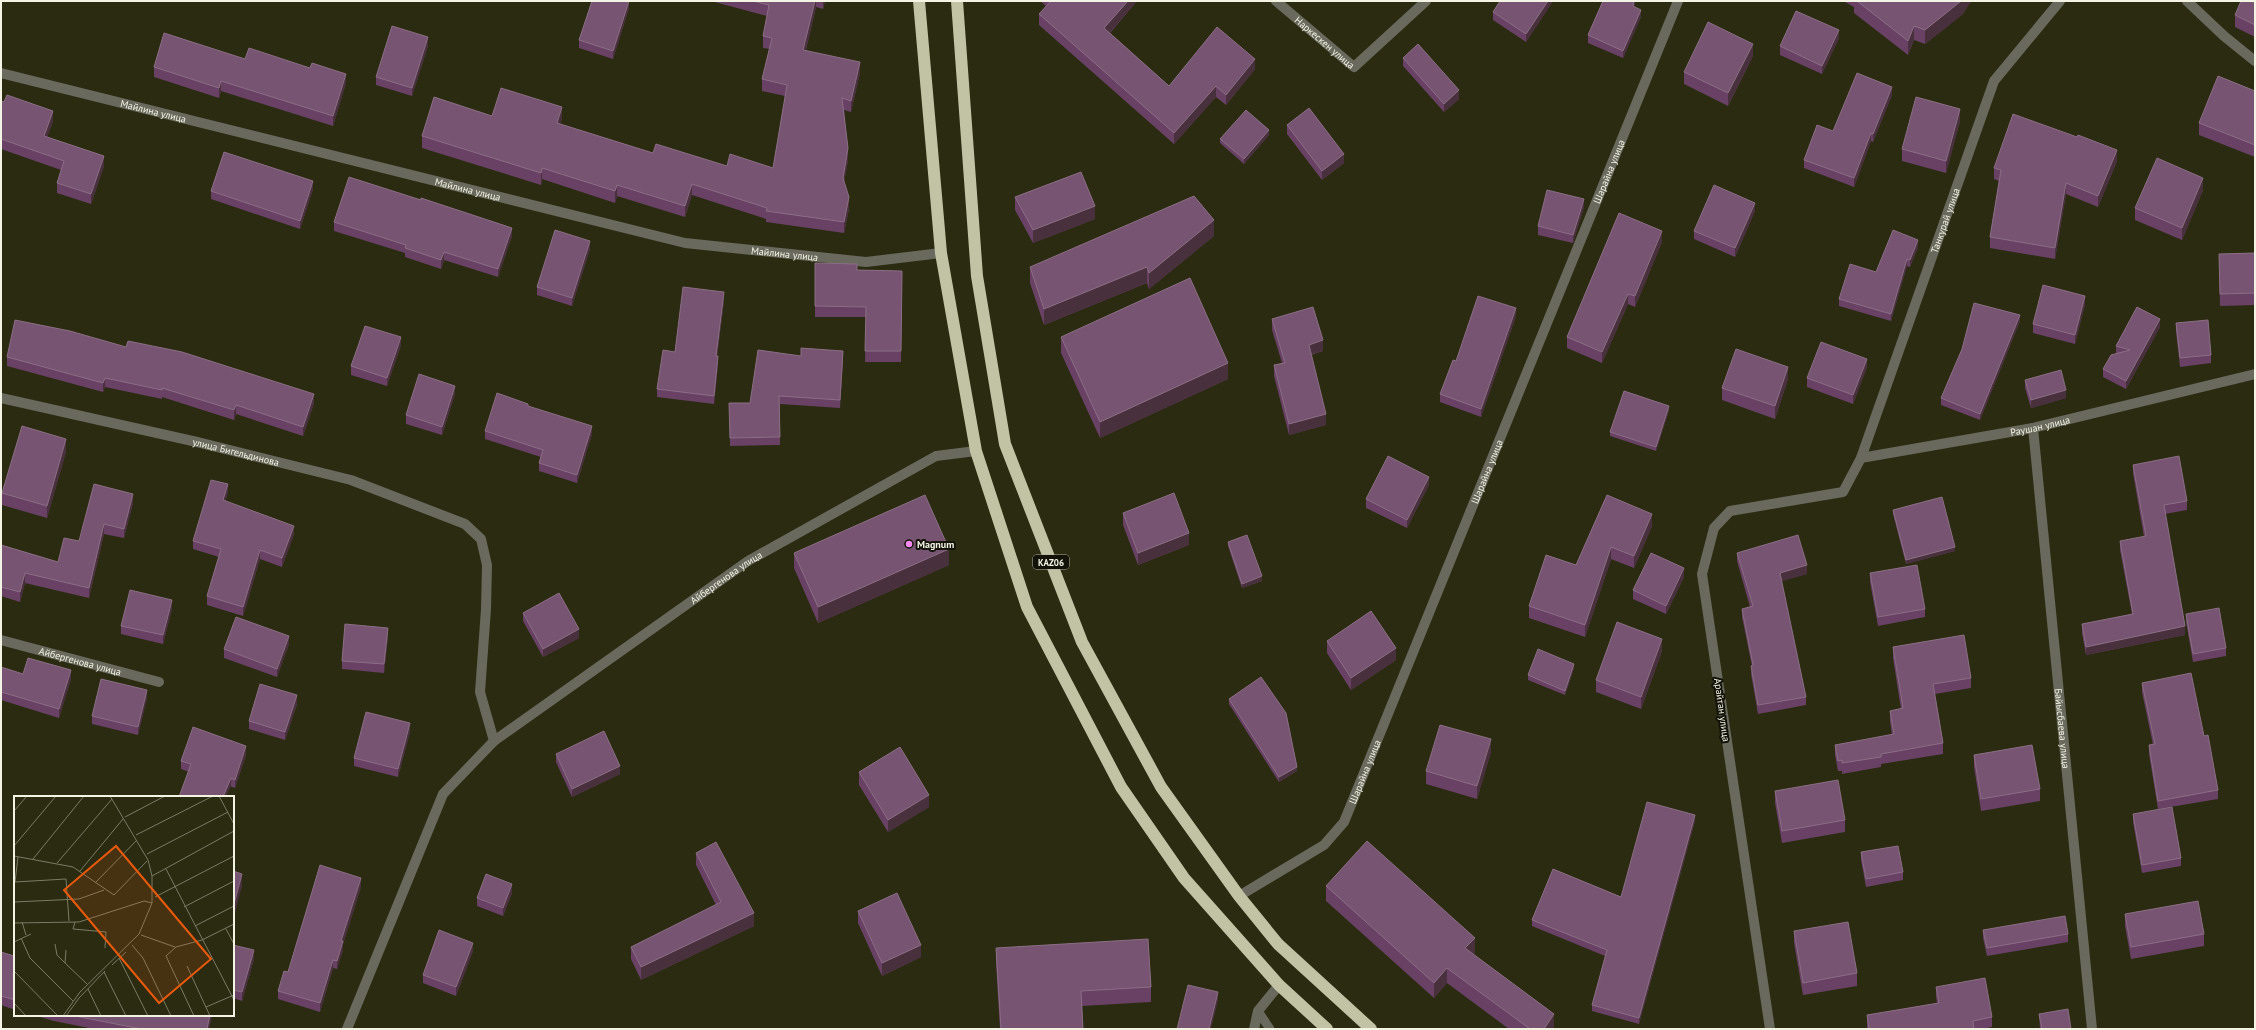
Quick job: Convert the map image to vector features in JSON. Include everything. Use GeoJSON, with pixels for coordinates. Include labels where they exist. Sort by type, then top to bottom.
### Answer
{"type":"FeatureCollection","features":[{"type":"Feature","properties":{"kind":"highway"},"geometry":{"type":"LineString","coordinates":[[919,1],[941,253],[976,451],[1027,607],[1121,787],[1184,878],[1279,985],[1327,1029]]}},
{"type":"Feature","properties":{"kind":"highway","name":"KАZ06"},"geometry":{"type":"LineString","coordinates":[[957,1],[977,276],[1005,444],[1082,642],[1161,787],[1239,896],[1278,944],[1371,1029]]}},
{"type":"Feature","properties":{"kind":"street","name":"Наркескен улица"},"geometry":{"type":"LineString","coordinates":[[1276,1],[1354,67],[1426,1]]}},
{"type":"Feature","properties":{"kind":"street","name":"Шарайна улица"},"geometry":{"type":"LineString","coordinates":[[1239,896],[1324,845],[1344,822],[1678,1]]}},
{"type":"Feature","properties":{"kind":"street","name":"Танкурай улица"},"geometry":{"type":"LineString","coordinates":[[1861,458],[1994,81],[2060,1]]}},
{"type":"Feature","properties":{"kind":"street"},"geometry":{"type":"LineString","coordinates":[[2187,1],[2224,36],[2255,60]]}},
{"type":"Feature","properties":{"kind":"street","name":"Майлина улица"},"geometry":{"type":"LineString","coordinates":[[1,73],[685,243],[866,262],[941,253]]}},
{"type":"Feature","properties":{"kind":"street","name":"Раушан улица"},"geometry":{"type":"LineString","coordinates":[[1861,458],[2033,428],[2162,398],[2255,374]]}},
{"type":"Feature","properties":{"kind":"street","name":"улица Бигельдинова"},"geometry":{"type":"LineString","coordinates":[[1,398],[197,442],[351,480],[465,524],[481,539],[487,565],[480,692],[494,741]]}},
{"type":"Feature","properties":{"kind":"street","name":"Байысбаева улица"},"geometry":{"type":"LineString","coordinates":[[2033,428],[2092,1029]]}},
{"type":"Feature","properties":{"kind":"street","name":"Айбергенова улица"},"geometry":{"type":"LineString","coordinates":[[347,1029],[443,794],[494,741],[748,561],[936,456],[976,451]]}},
{"type":"Feature","properties":{"kind":"street","name":"Арайтан улица"},"geometry":{"type":"LineString","coordinates":[[1770,1029],[1702,574],[1714,528],[1730,511],[1843,492],[1861,458]]}},
{"type":"Feature","properties":{"kind":"street","name":"Айбергенова улица"},"geometry":{"type":"LineString","coordinates":[[1,640],[159,682]]}},
{"type":"Feature","properties":{"kind":"street"},"geometry":{"type":"LineString","coordinates":[[1254,1029],[1258,1011],[1279,985]]}},
{"type":"Feature","properties":{"kind":"lane"},"geometry":{"type":"LineString","coordinates":[[1258,1011],[1270,1029]]}},
{"type":"Feature","properties":{"kind":"building"},"geometry":{"type":"Polygon","coordinates":[[[592,1],[629,1],[613,51],[579,40],[592,1]]]}},
{"type":"Feature","properties":{"kind":"building"},"geometry":{"type":"Polygon","coordinates":[[[753,1],[815,1],[803,50],[860,62],[851,101],[842,98],[848,148],[843,178],[849,197],[844,222],[766,211],[767,208],[692,184],[685,206],[617,185],[615,191],[542,168],[541,173],[422,136],[434,97],[492,116],[501,88],[562,107],[557,123],[653,153],[656,144],[727,166],[730,154],[773,168],[787,85],[762,79],[772,38],[763,36],[769,5],[753,1]]]}},
{"type":"Feature","properties":{"kind":"building"},"geometry":{"type":"Polygon","coordinates":[[[1051,1],[1128,1],[1104,28],[1169,86],[1217,27],[1255,59],[1226,95],[1216,86],[1174,133],[1039,14],[1051,1]]]}},
{"type":"Feature","properties":{"kind":"building"},"geometry":{"type":"Polygon","coordinates":[[[1500,1],[1548,1],[1526,34],[1493,12],[1500,1]]]}},
{"type":"Feature","properties":{"kind":"building"},"geometry":{"type":"Polygon","coordinates":[[[1603,1],[1634,1],[1633,6],[1641,10],[1623,51],[1588,35],[1603,1]]]}},
{"type":"Feature","properties":{"kind":"building"},"geometry":{"type":"Polygon","coordinates":[[[1857,1],[1961,1],[1925,30],[1914,26],[1908,41],[1857,1]]]}},
{"type":"Feature","properties":{"kind":"building"},"geometry":{"type":"Polygon","coordinates":[[[2241,1],[2251,1],[2255,3],[2255,25],[2235,15],[2241,1]]]}},
{"type":"Feature","properties":{"kind":"building"},"geometry":{"type":"Polygon","coordinates":[[[1796,11],[1839,30],[1822,66],[1780,46],[1796,11]]]}},
{"type":"Feature","properties":{"kind":"building"},"geometry":{"type":"Polygon","coordinates":[[[1708,22],[1753,44],[1728,93],[1684,72],[1708,22]]]}},
{"type":"Feature","properties":{"kind":"building"},"geometry":{"type":"Polygon","coordinates":[[[392,26],[428,37],[412,88],[376,77],[392,26]]]}},
{"type":"Feature","properties":{"kind":"building"},"geometry":{"type":"Polygon","coordinates":[[[164,33],[245,59],[249,48],[310,68],[312,63],[346,74],[333,116],[221,81],[219,88],[154,67],[164,33]]]}},
{"type":"Feature","properties":{"kind":"building"},"geometry":{"type":"Polygon","coordinates":[[[1418,44],[1459,90],[1444,104],[1403,58],[1418,44]]]}},
{"type":"Feature","properties":{"kind":"building"},"geometry":{"type":"Polygon","coordinates":[[[1857,73],[1892,87],[1873,134],[1871,133],[1854,178],[1804,160],[1817,125],[1833,131],[1857,73]]]}},
{"type":"Feature","properties":{"kind":"building"},"geometry":{"type":"Polygon","coordinates":[[[2218,76],[2255,91],[2255,145],[2199,123],[2218,76]]]}},
{"type":"Feature","properties":{"kind":"building"},"geometry":{"type":"Polygon","coordinates":[[[7,95],[53,111],[44,136],[104,156],[91,194],[57,183],[64,161],[1,139],[1,101],[4,102],[7,95]]]}},
{"type":"Feature","properties":{"kind":"building"},"geometry":{"type":"Polygon","coordinates":[[[1916,97],[1960,109],[1946,161],[1902,149],[1916,97]]]}},
{"type":"Feature","properties":{"kind":"building"},"geometry":{"type":"Polygon","coordinates":[[[1309,108],[1344,154],[1322,171],[1287,125],[1309,108]]]}},
{"type":"Feature","properties":{"kind":"building"},"geometry":{"type":"Polygon","coordinates":[[[1246,110],[1269,130],[1244,159],[1220,139],[1246,110]]]}},
{"type":"Feature","properties":{"kind":"building"},"geometry":{"type":"Polygon","coordinates":[[[2013,114],[2077,137],[2078,135],[2117,150],[2098,196],[2066,183],[2055,248],[1990,237],[2001,170],[1994,168],[2013,114]]]}},
{"type":"Feature","properties":{"kind":"building"},"geometry":{"type":"Polygon","coordinates":[[[224,152],[313,181],[300,221],[211,191],[224,152]]]}},
{"type":"Feature","properties":{"kind":"building"},"geometry":{"type":"Polygon","coordinates":[[[2157,158],[2203,178],[2182,228],[2135,208],[2157,158]]]}},
{"type":"Feature","properties":{"kind":"building"},"geometry":{"type":"Polygon","coordinates":[[[1081,172],[1095,206],[1033,230],[1015,197],[1081,172]]]}},
{"type":"Feature","properties":{"kind":"building"},"geometry":{"type":"Polygon","coordinates":[[[349,177],[421,200],[421,198],[512,228],[498,269],[444,252],[441,260],[405,248],[406,245],[334,222],[349,177]]]}},
{"type":"Feature","properties":{"kind":"building"},"geometry":{"type":"Polygon","coordinates":[[[1714,185],[1755,203],[1735,248],[1694,231],[1714,185]]]}},
{"type":"Feature","properties":{"kind":"building"},"geometry":{"type":"Polygon","coordinates":[[[1547,190],[1584,199],[1573,235],[1538,226],[1547,190]]]}},
{"type":"Feature","properties":{"kind":"building"},"geometry":{"type":"Polygon","coordinates":[[[1194,196],[1214,220],[1149,273],[1147,267],[1044,309],[1030,267],[1194,196]]]}},
{"type":"Feature","properties":{"kind":"building"},"geometry":{"type":"Polygon","coordinates":[[[1619,213],[1662,231],[1635,296],[1628,294],[1602,352],[1567,337],[1619,213]]]}},
{"type":"Feature","properties":{"kind":"building"},"geometry":{"type":"Polygon","coordinates":[[[555,230],[590,241],[572,298],[537,287],[555,230]]]}},
{"type":"Feature","properties":{"kind":"building"},"geometry":{"type":"Polygon","coordinates":[[[1893,230],[1918,240],[1910,260],[1907,259],[1891,314],[1839,299],[1850,264],[1876,272],[1893,230]]]}},
{"type":"Feature","properties":{"kind":"building"},"geometry":{"type":"Polygon","coordinates":[[[2255,253],[2255,293],[2220,294],[2219,254],[2255,253]]]}},
{"type":"Feature","properties":{"kind":"building"},"geometry":{"type":"Polygon","coordinates":[[[815,263],[857,264],[857,270],[902,271],[901,351],[865,351],[866,307],[815,306],[815,263]]]}},
{"type":"Feature","properties":{"kind":"building"},"geometry":{"type":"Polygon","coordinates":[[[1190,278],[1228,363],[1100,422],[1061,337],[1190,278]]]}},
{"type":"Feature","properties":{"kind":"building"},"geometry":{"type":"Polygon","coordinates":[[[2043,285],[2085,296],[2075,335],[2033,324],[2043,285]]]}},
{"type":"Feature","properties":{"kind":"building"},"geometry":{"type":"Polygon","coordinates":[[[683,287],[724,292],[716,356],[718,356],[714,396],[657,389],[663,350],[675,352],[683,287]]]}},
{"type":"Feature","properties":{"kind":"building"},"geometry":{"type":"Polygon","coordinates":[[[1478,296],[1516,308],[1481,409],[1440,394],[1453,360],[1456,361],[1478,296]]]}},
{"type":"Feature","properties":{"kind":"building"},"geometry":{"type":"Polygon","coordinates":[[[1974,303],[2020,315],[1980,414],[1941,398],[1962,349],[1974,303]]]}},
{"type":"Feature","properties":{"kind":"building"},"geometry":{"type":"Polygon","coordinates":[[[1313,307],[1323,340],[1309,345],[1326,414],[1289,424],[1274,365],[1285,363],[1272,319],[1313,307]]]}},
{"type":"Feature","properties":{"kind":"building"},"geometry":{"type":"Polygon","coordinates":[[[2137,307],[2160,319],[2126,381],[2103,369],[2111,355],[2130,350],[2116,346],[2137,307]]]}},
{"type":"Feature","properties":{"kind":"building"},"geometry":{"type":"Polygon","coordinates":[[[15,320],[70,331],[126,347],[128,341],[182,352],[314,394],[303,427],[236,405],[234,410],[162,388],[162,390],[105,378],[103,383],[7,357],[15,320]]]}},
{"type":"Feature","properties":{"kind":"building"},"geometry":{"type":"Polygon","coordinates":[[[2208,320],[2211,355],[2180,358],[2176,323],[2208,320]]]}},
{"type":"Feature","properties":{"kind":"building"},"geometry":{"type":"Polygon","coordinates":[[[365,326],[401,337],[387,378],[351,366],[365,326]]]}},
{"type":"Feature","properties":{"kind":"building"},"geometry":{"type":"Polygon","coordinates":[[[1821,342],[1867,359],[1853,395],[1807,378],[1821,342]]]}},
{"type":"Feature","properties":{"kind":"building"},"geometry":{"type":"Polygon","coordinates":[[[801,348],[843,351],[840,400],[779,396],[780,437],[730,438],[729,403],[750,403],[758,350],[801,356],[801,348]]]}},
{"type":"Feature","properties":{"kind":"building"},"geometry":{"type":"Polygon","coordinates":[[[1736,349],[1788,367],[1775,406],[1722,388],[1736,349]]]}},
{"type":"Feature","properties":{"kind":"building"},"geometry":{"type":"Polygon","coordinates":[[[2061,370],[2066,390],[2031,400],[2025,380],[2061,370]]]}},
{"type":"Feature","properties":{"kind":"building"},"geometry":{"type":"Polygon","coordinates":[[[419,374],[455,386],[442,427],[406,415],[419,374]]]}},
{"type":"Feature","properties":{"kind":"building"},"geometry":{"type":"Polygon","coordinates":[[[1624,391],[1669,406],[1656,447],[1610,432],[1624,391]]]}},
{"type":"Feature","properties":{"kind":"building"},"geometry":{"type":"Polygon","coordinates":[[[497,393],[528,404],[528,406],[592,426],[577,475],[539,463],[543,450],[485,431],[497,393]]]}},
{"type":"Feature","properties":{"kind":"building"},"geometry":{"type":"Polygon","coordinates":[[[22,426],[66,439],[47,506],[2,493],[22,426]]]}},
{"type":"Feature","properties":{"kind":"building"},"geometry":{"type":"Polygon","coordinates":[[[1388,456],[1429,477],[1407,520],[1366,499],[1388,456]]]}},
{"type":"Feature","properties":{"kind":"building"},"geometry":{"type":"Polygon","coordinates":[[[2179,456],[2187,501],[2164,505],[2185,626],[2086,647],[2082,624],[2133,614],[2120,541],[2146,536],[2133,465],[2179,456]]]}},
{"type":"Feature","properties":{"kind":"building"},"geometry":{"type":"Polygon","coordinates":[[[211,480],[228,484],[223,500],[294,526],[282,558],[260,550],[243,607],[207,596],[221,549],[193,541],[211,480]]]}},
{"type":"Feature","properties":{"kind":"building"},"geometry":{"type":"Polygon","coordinates":[[[94,484],[133,494],[124,529],[104,524],[89,588],[25,573],[20,592],[1,587],[1,545],[58,562],[64,538],[79,541],[94,484]]]}},
{"type":"Feature","properties":{"kind":"building"},"geometry":{"type":"Polygon","coordinates":[[[1174,493],[1189,533],[1138,553],[1123,513],[1174,493]]]}},
{"type":"Feature","properties":{"kind":"building"},"geometry":{"type":"Polygon","coordinates":[[[925,495],[949,549],[818,607],[794,553],[925,495]]]}},
{"type":"Feature","properties":{"kind":"building"},"geometry":{"type":"Polygon","coordinates":[[[1607,495],[1652,514],[1634,556],[1611,547],[1585,625],[1529,606],[1546,555],[1576,565],[1607,495]]]}},
{"type":"Feature","properties":{"kind":"building"},"geometry":{"type":"Polygon","coordinates":[[[1942,497],[1955,547],[1906,560],[1893,510],[1942,497]]]}},
{"type":"Feature","properties":{"kind":"building"},"geometry":{"type":"Polygon","coordinates":[[[1247,535],[1262,576],[1242,584],[1228,542],[1247,535]]]}},
{"type":"Feature","properties":{"kind":"building"},"geometry":{"type":"Polygon","coordinates":[[[1798,535],[1807,565],[1780,573],[1806,697],[1758,705],[1751,666],[1753,665],[1742,609],[1753,606],[1737,553],[1798,535]]]}},
{"type":"Feature","properties":{"kind":"building"},"geometry":{"type":"Polygon","coordinates":[[[1651,553],[1684,568],[1666,606],[1633,590],[1651,553]]]}},
{"type":"Feature","properties":{"kind":"building"},"geometry":{"type":"Polygon","coordinates":[[[1917,565],[1925,609],[1878,617],[1870,573],[1917,565]]]}},
{"type":"Feature","properties":{"kind":"building"},"geometry":{"type":"Polygon","coordinates":[[[130,590],[172,600],[163,635],[121,626],[130,590]]]}},
{"type":"Feature","properties":{"kind":"building"},"geometry":{"type":"Polygon","coordinates":[[[559,593],[579,629],[543,649],[523,613],[559,593]]]}},
{"type":"Feature","properties":{"kind":"building"},"geometry":{"type":"Polygon","coordinates":[[[2219,608],[2226,648],[2193,654],[2186,614],[2219,608]]]}},
{"type":"Feature","properties":{"kind":"building"},"geometry":{"type":"Polygon","coordinates":[[[1371,611],[1396,648],[1351,678],[1327,641],[1371,611]]]}},
{"type":"Feature","properties":{"kind":"building"},"geometry":{"type":"Polygon","coordinates":[[[236,617],[289,636],[277,669],[224,649],[236,617]]]}},
{"type":"Feature","properties":{"kind":"building"},"geometry":{"type":"Polygon","coordinates":[[[1617,622],[1662,639],[1641,697],[1596,680],[1617,622]]]}},
{"type":"Feature","properties":{"kind":"building"},"geometry":{"type":"Polygon","coordinates":[[[345,624],[388,628],[384,664],[342,661],[345,624]]]}},
{"type":"Feature","properties":{"kind":"building"},"geometry":{"type":"Polygon","coordinates":[[[1964,635],[1971,678],[1933,684],[1943,743],[1881,754],[1881,757],[1842,763],[1842,760],[1838,761],[1835,745],[1894,734],[1890,711],[1903,708],[1893,647],[1964,635]]]}},
{"type":"Feature","properties":{"kind":"building"},"geometry":{"type":"Polygon","coordinates":[[[1538,649],[1574,664],[1565,691],[1528,675],[1538,649]]]}},
{"type":"Feature","properties":{"kind":"building"},"geometry":{"type":"Polygon","coordinates":[[[28,658],[71,670],[59,709],[1,692],[1,667],[23,674],[28,658]]]}},
{"type":"Feature","properties":{"kind":"building"},"geometry":{"type":"Polygon","coordinates":[[[2191,673],[2204,736],[2208,735],[2218,790],[2158,801],[2149,745],[2155,744],[2142,683],[2191,673]]]}},
{"type":"Feature","properties":{"kind":"building"},"geometry":{"type":"Polygon","coordinates":[[[1261,677],[1286,713],[1297,767],[1279,777],[1229,699],[1261,677]]]}},
{"type":"Feature","properties":{"kind":"building"},"geometry":{"type":"Polygon","coordinates":[[[101,679],[147,690],[138,727],[92,716],[101,679]]]}},
{"type":"Feature","properties":{"kind":"building"},"geometry":{"type":"Polygon","coordinates":[[[260,684],[297,695],[285,732],[249,721],[260,684]]]}},
{"type":"Feature","properties":{"kind":"building"},"geometry":{"type":"Polygon","coordinates":[[[366,712],[410,723],[398,769],[354,758],[366,712]]]}},
{"type":"Feature","properties":{"kind":"building"},"geometry":{"type":"Polygon","coordinates":[[[1440,725],[1491,739],[1477,786],[1426,771],[1440,725]]]}},
{"type":"Feature","properties":{"kind":"building"},"geometry":{"type":"Polygon","coordinates":[[[193,727],[246,746],[235,780],[231,778],[223,796],[179,796],[191,764],[181,761],[193,727]]]}},
{"type":"Feature","properties":{"kind":"building"},"geometry":{"type":"Polygon","coordinates":[[[604,731],[620,766],[572,789],[556,754],[604,731]]]}},
{"type":"Feature","properties":{"kind":"building"},"geometry":{"type":"Polygon","coordinates":[[[2032,745],[2040,789],[1981,799],[1974,755],[2032,745]]]}},
{"type":"Feature","properties":{"kind":"building"},"geometry":{"type":"Polygon","coordinates":[[[900,747],[929,795],[888,820],[859,772],[900,747]]]}},
{"type":"Feature","properties":{"kind":"building"},"geometry":{"type":"Polygon","coordinates":[[[1838,780],[1845,820],[1782,831],[1775,791],[1838,780]]]}},
{"type":"Feature","properties":{"kind":"building"},"geometry":{"type":"Polygon","coordinates":[[[1647,802],[1695,815],[1639,1018],[1592,1005],[1607,950],[1532,920],[1553,869],[1621,897],[1647,802]]]}},
{"type":"Feature","properties":{"kind":"building"},"geometry":{"type":"Polygon","coordinates":[[[2172,807],[2181,858],[2142,865],[2133,814],[2172,807]]]}},
{"type":"Feature","properties":{"kind":"building"},"geometry":{"type":"Polygon","coordinates":[[[1367,841],[1475,938],[1465,948],[1554,1014],[1544,1029],[1530,1029],[1447,968],[1434,983],[1326,886],[1367,841]]]}},
{"type":"Feature","properties":{"kind":"building"},"geometry":{"type":"Polygon","coordinates":[[[716,842],[754,913],[641,967],[631,947],[721,902],[696,853],[716,842]]]}},
{"type":"Feature","properties":{"kind":"building"},"geometry":{"type":"Polygon","coordinates":[[[1898,846],[1903,872],[1866,879],[1861,852],[1898,846]]]}},
{"type":"Feature","properties":{"kind":"building"},"geometry":{"type":"Polygon","coordinates":[[[320,865],[361,878],[341,941],[343,941],[337,961],[333,960],[320,1003],[278,991],[284,971],[288,972],[320,865]]]}},
{"type":"Feature","properties":{"kind":"building"},"geometry":{"type":"Polygon","coordinates":[[[234,871],[242,874],[234,904],[234,871]]]}},
{"type":"Feature","properties":{"kind":"building"},"geometry":{"type":"Polygon","coordinates":[[[486,874],[512,884],[503,908],[477,898],[486,874]]]}},
{"type":"Feature","properties":{"kind":"building"},"geometry":{"type":"Polygon","coordinates":[[[897,893],[921,945],[882,963],[858,911],[897,893]]]}},
{"type":"Feature","properties":{"kind":"building"},"geometry":{"type":"Polygon","coordinates":[[[2198,901],[2204,934],[2131,947],[2125,914],[2198,901]]]}},
{"type":"Feature","properties":{"kind":"building"},"geometry":{"type":"Polygon","coordinates":[[[2065,916],[2068,934],[1987,948],[1983,930],[2065,916]]]}},
{"type":"Feature","properties":{"kind":"building"},"geometry":{"type":"Polygon","coordinates":[[[1848,922],[1857,973],[1803,983],[1794,931],[1848,922]]]}},
{"type":"Feature","properties":{"kind":"building"},"geometry":{"type":"Polygon","coordinates":[[[439,930],[473,943],[456,987],[423,975],[439,930]]]}},
{"type":"Feature","properties":{"kind":"building"},"geometry":{"type":"Polygon","coordinates":[[[1148,939],[1151,987],[1081,991],[1083,1029],[1001,1029],[996,948],[1148,939]]]}},
{"type":"Feature","properties":{"kind":"building"},"geometry":{"type":"Polygon","coordinates":[[[234,945],[254,950],[242,992],[234,990],[234,945]]]}},
{"type":"Feature","properties":{"kind":"building"},"geometry":{"type":"Polygon","coordinates":[[[1,952],[14,956],[14,1000],[1,996],[1,952]]]}},
{"type":"Feature","properties":{"kind":"building"},"geometry":{"type":"Polygon","coordinates":[[[1985,978],[1992,1017],[1973,1021],[1974,1029],[1869,1029],[1867,1015],[1939,1003],[1936,987],[1985,978]]]}},
{"type":"Feature","properties":{"kind":"building"},"geometry":{"type":"Polygon","coordinates":[[[1188,985],[1218,992],[1209,1029],[1177,1029],[1188,985]]]}},
{"type":"Feature","properties":{"kind":"building"},"geometry":{"type":"Polygon","coordinates":[[[2068,1009],[2071,1029],[2042,1029],[2039,1014],[2068,1009]]]}},
{"type":"Feature","properties":{"kind":"building"},"geometry":{"type":"Polygon","coordinates":[[[75,1016],[210,1016],[207,1029],[141,1029],[75,1016]]]}},
{"type":"Feature","properties":{"kind":"place","name":"Magnum"},"geometry":{"type":"Point","coordinates":[909,544]}}]}
